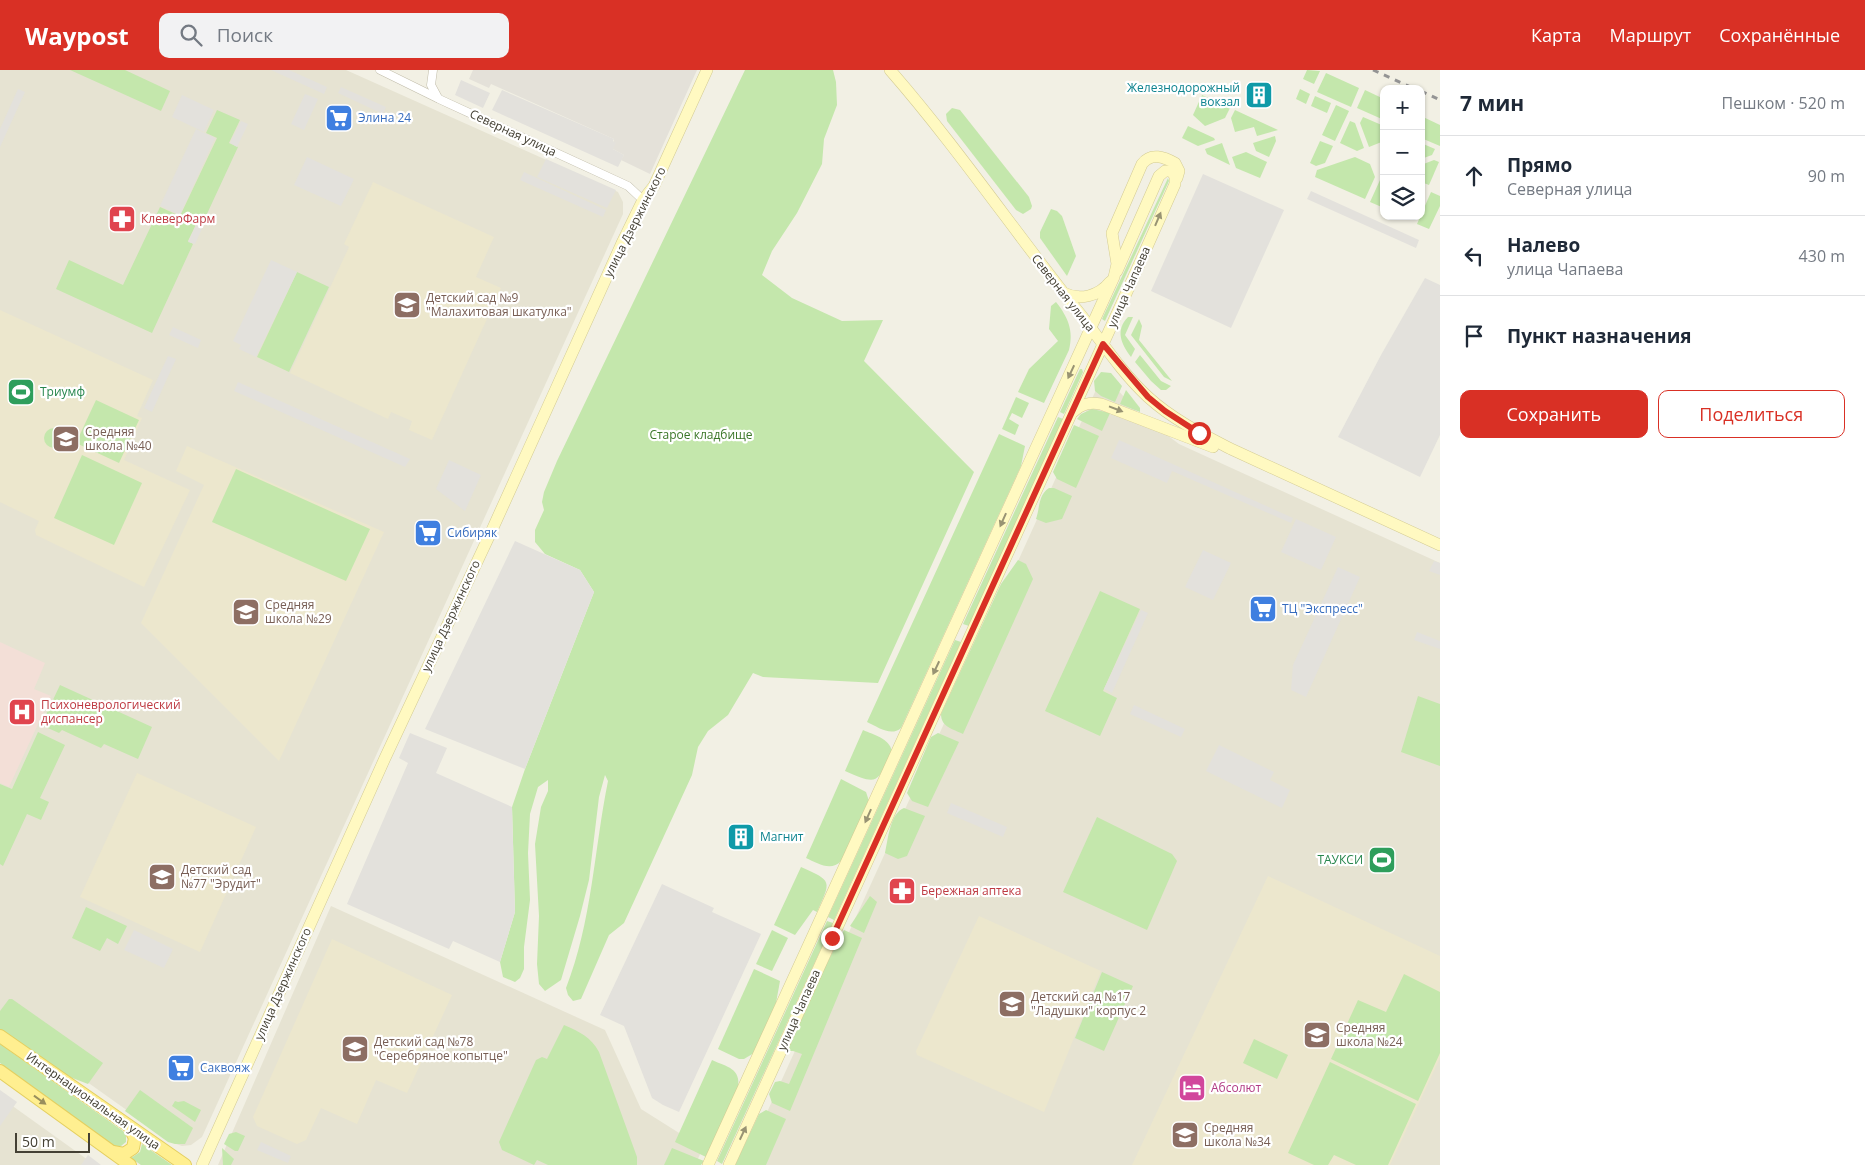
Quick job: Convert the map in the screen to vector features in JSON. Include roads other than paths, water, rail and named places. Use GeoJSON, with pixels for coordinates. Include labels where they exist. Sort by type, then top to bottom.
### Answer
{"type":"FeatureCollection","features":[{"type":"Feature","properties":{"kind":"main road","name":"улица Дзержинского"},"geometry":{"type":"LineString","coordinates":[[202,1165],[385,758],[643,200],[654,186],[707,70]]}},
{"type":"Feature","properties":{"kind":"main road","name":"Северная улица"},"geometry":{"type":"LineString","coordinates":[[890,70],[1103,344],[1138,387],[1165,411],[1199,433],[1300,482],[1440,545]]}},
{"type":"Feature","properties":{"kind":"main road","name":"улица Чапаева"},"geometry":{"type":"LineString","coordinates":[[728,1165],[970,637],[1174,184],[1178,171],[1175,164],[1160,156],[1147,158],[1142,164],[1112,233],[1116,274]]}},
{"type":"Feature","properties":{"kind":"main road","name":"улица Чапаева"},"geometry":{"type":"LineString","coordinates":[[708,1165],[954,630],[1160,174],[1165,170],[1173,172],[1174,184]]}},
{"type":"Feature","properties":{"kind":"main road"},"geometry":{"type":"LineString","coordinates":[[1062,292],[1078,297],[1089,296],[1105,288],[1116,274]]}},
{"type":"Feature","properties":{"kind":"main road"},"geometry":{"type":"LineString","coordinates":[[1071,413],[1081,405],[1093,403],[1108,406],[1300,482]]}},
{"type":"Feature","properties":{"kind":"main road"},"geometry":{"type":"LineString","coordinates":[[954,630],[970,637]]}},
{"type":"Feature","properties":{"kind":"main road","name":"Интернациональная улица"},"geometry":{"type":"LineString","coordinates":[[0,1036],[185,1165]]}},
{"type":"Feature","properties":{"kind":"main road"},"geometry":{"type":"LineString","coordinates":[[0,1072],[130,1165]]}},
{"type":"Feature","properties":{"kind":"main road"},"geometry":{"type":"LineString","coordinates":[[111,1151],[124,1154],[133,1148],[135,1138],[129,1127]]}},
{"type":"Feature","properties":{"kind":"street","name":"Северная улица"},"geometry":{"type":"LineString","coordinates":[[380,70],[628,186],[643,200]]}},
{"type":"Feature","properties":{"kind":"street"},"geometry":{"type":"LineString","coordinates":[[433,70],[431,86],[439,99]]}},
{"type":"Feature","properties":{"kind":"railway"},"geometry":{"type":"LineString","coordinates":[[1373,70],[1406,85]]}},
{"type":"Feature","properties":{"kind":"railway"},"geometry":{"type":"LineString","coordinates":[[1425,93],[1440,100]]}},
{"type":"Feature","properties":{"kind":"place","name":"Железнодорожный вокзал"},"geometry":{"type":"Point","coordinates":[1259,95]}},
{"type":"Feature","properties":{"kind":"place","name":"Элина 24"},"geometry":{"type":"Point","coordinates":[339,118]}},
{"type":"Feature","properties":{"kind":"place","name":"КлеверФарм"},"geometry":{"type":"Point","coordinates":[122,219]}},
{"type":"Feature","properties":{"kind":"place","name":"Детский сад №9 \"Малахитовая шкатулка\""},"geometry":{"type":"Point","coordinates":[407,305]}},
{"type":"Feature","properties":{"kind":"place","name":"Триумф"},"geometry":{"type":"Point","coordinates":[21,392]}},
{"type":"Feature","properties":{"kind":"place","name":"Средняя школа №40"},"geometry":{"type":"Point","coordinates":[66,439]}},
{"type":"Feature","properties":{"kind":"place","name":"Сибиряк"},"geometry":{"type":"Point","coordinates":[428,533]}},
{"type":"Feature","properties":{"kind":"place","name":"ТЦ \"Экспресс\""},"geometry":{"type":"Point","coordinates":[1263,609]}},
{"type":"Feature","properties":{"kind":"place","name":"Средняя школа №29"},"geometry":{"type":"Point","coordinates":[246,612]}},
{"type":"Feature","properties":{"kind":"place","name":"Психоневрологический диспансер"},"geometry":{"type":"Point","coordinates":[22,712]}},
{"type":"Feature","properties":{"kind":"place","name":"Магнит"},"geometry":{"type":"Point","coordinates":[741,837]}},
{"type":"Feature","properties":{"kind":"place","name":"ТАУКСИ"},"geometry":{"type":"Point","coordinates":[1382,860]}},
{"type":"Feature","properties":{"kind":"place","name":"Детский сад №77 \"Эрудит\""},"geometry":{"type":"Point","coordinates":[162,877]}},
{"type":"Feature","properties":{"kind":"place","name":"Бережная аптека"},"geometry":{"type":"Point","coordinates":[902,891]}},
{"type":"Feature","properties":{"kind":"place","name":"Детский сад №17 \"Ладушки\" корпус 2"},"geometry":{"type":"Point","coordinates":[1012,1004]}},
{"type":"Feature","properties":{"kind":"place","name":"Средняя школа №24"},"geometry":{"type":"Point","coordinates":[1317,1035]}},
{"type":"Feature","properties":{"kind":"place","name":"Детский сад №78 \"Серебряное копытце\""},"geometry":{"type":"Point","coordinates":[355,1049]}},
{"type":"Feature","properties":{"kind":"place","name":"Саквояж"},"geometry":{"type":"Point","coordinates":[181,1068]}},
{"type":"Feature","properties":{"kind":"place","name":"Абсолют"},"geometry":{"type":"Point","coordinates":[1192,1088]}},
{"type":"Feature","properties":{"kind":"place","name":"Средняя школа №34"},"geometry":{"type":"Point","coordinates":[1185,1135]}},
{"type":"Feature","properties":{"kind":"park label","name":"Старое кладбище"},"geometry":{"type":"Point","coordinates":[701,435]}}]}
